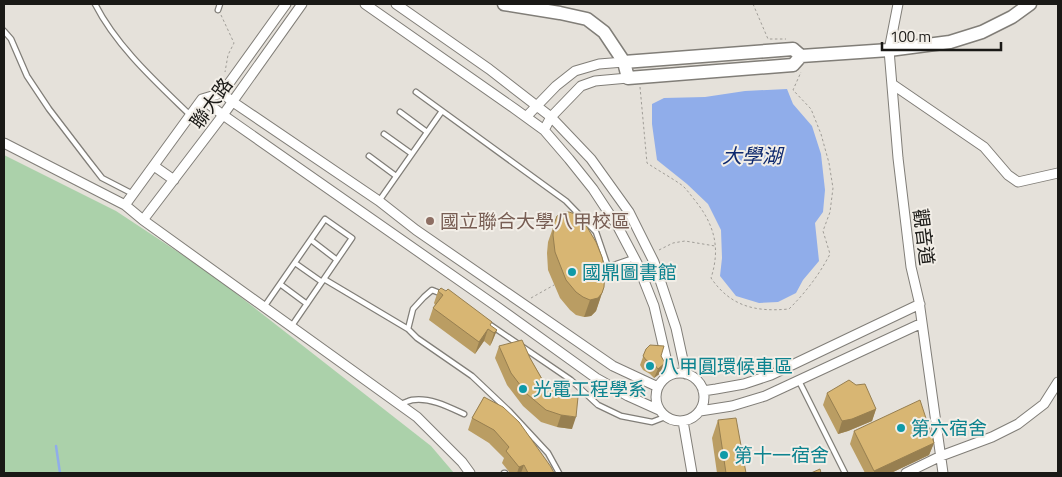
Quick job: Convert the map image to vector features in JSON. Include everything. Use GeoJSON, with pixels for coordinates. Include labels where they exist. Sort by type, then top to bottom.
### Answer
{"type":"FeatureCollection","features":[{"type":"Feature","properties":{"kind":"street","name":"聯大路"},"geometry":{"type":"LineString","coordinates":[[125,205],[202,99],[222,93],[286,4]]}},
{"type":"Feature","properties":{"kind":"street","name":"聯大路"},"geometry":{"type":"LineString","coordinates":[[143,220],[223,115],[302,4]]}},
{"type":"Feature","properties":{"kind":"street"},"geometry":{"type":"LineString","coordinates":[[365,4],[544,130],[569,159],[618,227],[634,258],[654,306],[670,375]]}},
{"type":"Feature","properties":{"kind":"street"},"geometry":{"type":"LineString","coordinates":[[396,4],[488,69],[536,106],[551,118],[591,159],[629,212],[654,262],[676,328],[686,374]]}},
{"type":"Feature","properties":{"kind":"street"},"geometry":{"type":"LineString","coordinates":[[504,4],[587,19],[604,32],[634,78]]}},
{"type":"Feature","properties":{"kind":"street","name":"觀音道"},"geometry":{"type":"LineString","coordinates":[[898,4],[889,50],[898,158],[908,251],[920,304],[943,473]]}},
{"type":"Feature","properties":{"kind":"street"},"geometry":{"type":"LineString","coordinates":[[544,130],[551,118],[581,86],[594,81],[793,65],[801,56],[889,50],[950,42],[982,32],[1012,17],[1030,4]]}},
{"type":"Feature","properties":{"kind":"street"},"geometry":{"type":"LineString","coordinates":[[526,117],[556,86],[574,71],[599,64],[793,49],[801,56]]}},
{"type":"Feature","properties":{"kind":"street"},"geometry":{"type":"LineString","coordinates":[[892,84],[984,147],[1008,175],[1018,182],[1058,173]]}},
{"type":"Feature","properties":{"kind":"street"},"geometry":{"type":"LineString","coordinates":[[222,93],[232,102],[378,201],[416,230],[613,366],[658,387]]}},
{"type":"Feature","properties":{"kind":"street"},"geometry":{"type":"LineString","coordinates":[[202,99],[596,378],[677,421],[683,422],[695,416],[703,405],[704,398],[700,383],[694,377],[678,373],[670,375],[661,382],[658,387],[656,402],[662,413]]}},
{"type":"Feature","properties":{"kind":"street"},"geometry":{"type":"LineString","coordinates":[[4,143],[125,205],[143,220],[417,417],[462,462],[470,473]]}},
{"type":"Feature","properties":{"kind":"street"},"geometry":{"type":"LineString","coordinates":[[154,166],[174,180]]}},
{"type":"Feature","properties":{"kind":"street"},"geometry":{"type":"LineString","coordinates":[[703,391],[744,384],[771,374],[920,304]]}},
{"type":"Feature","properties":{"kind":"street"},"geometry":{"type":"LineString","coordinates":[[700,411],[732,406],[765,396],[922,323]]}},
{"type":"Feature","properties":{"kind":"street"},"geometry":{"type":"LineString","coordinates":[[906,473],[941,456],[992,438],[1018,424],[1044,404],[1058,382]]}},
{"type":"Feature","properties":{"kind":"street"},"geometry":{"type":"LineString","coordinates":[[683,422],[692,473]]}},
{"type":"Feature","properties":{"kind":"lane"},"geometry":{"type":"LineString","coordinates":[[95,4],[102,17],[148,74],[190,115]]}},
{"type":"Feature","properties":{"kind":"lane"},"geometry":{"type":"LineString","coordinates":[[218,10],[220,4]]}},
{"type":"Feature","properties":{"kind":"lane"},"geometry":{"type":"LineString","coordinates":[[4,31],[11,39],[27,76],[49,109],[102,178],[133,194]]}},
{"type":"Feature","properties":{"kind":"lane"},"geometry":{"type":"LineString","coordinates":[[416,92],[566,201],[596,232],[608,268],[634,258]]}},
{"type":"Feature","properties":{"kind":"lane"},"geometry":{"type":"LineString","coordinates":[[378,201],[442,110]]}},
{"type":"Feature","properties":{"kind":"lane"},"geometry":{"type":"LineString","coordinates":[[400,112],[427,132]]}},
{"type":"Feature","properties":{"kind":"lane"},"geometry":{"type":"LineString","coordinates":[[384,134],[412,154]]}},
{"type":"Feature","properties":{"kind":"lane"},"geometry":{"type":"LineString","coordinates":[[369,156],[396,176]]}},
{"type":"Feature","properties":{"kind":"lane"},"geometry":{"type":"LineString","coordinates":[[264,307],[325,219],[352,238],[291,327]]}},
{"type":"Feature","properties":{"kind":"lane"},"geometry":{"type":"LineString","coordinates":[[311,240],[337,260]]}},
{"type":"Feature","properties":{"kind":"lane"},"geometry":{"type":"LineString","coordinates":[[295,263],[408,329],[417,338],[472,376],[509,411],[548,453],[559,473]]}},
{"type":"Feature","properties":{"kind":"lane"},"geometry":{"type":"LineString","coordinates":[[280,284],[307,304]]}},
{"type":"Feature","properties":{"kind":"lane"},"geometry":{"type":"LineString","coordinates":[[408,329],[413,308],[432,290],[449,297]]}},
{"type":"Feature","properties":{"kind":"lane"},"geometry":{"type":"LineString","coordinates":[[478,317],[571,380],[598,405],[621,416],[652,422],[662,413]]}},
{"type":"Feature","properties":{"kind":"lane"},"geometry":{"type":"LineString","coordinates":[[799,381],[845,473]]}},
{"type":"Feature","properties":{"kind":"lane"},"geometry":{"type":"LineString","coordinates":[[399,404],[414,400],[431,401],[448,406],[464,414]]}},
{"type":"Feature","properties":{"kind":"path"},"geometry":{"type":"LineString","coordinates":[[753,4],[768,40],[786,38],[787,50]]}},
{"type":"Feature","properties":{"kind":"path"},"geometry":{"type":"LineString","coordinates":[[218,10],[234,43],[228,55],[225,74]]}},
{"type":"Feature","properties":{"kind":"path"},"geometry":{"type":"LineString","coordinates":[[634,78],[647,163],[684,187],[701,207],[710,224],[716,246],[715,264],[711,278],[719,289],[733,301],[753,308],[773,310],[789,309],[804,294],[822,270],[830,254],[823,231],[830,212],[832,180],[821,134],[811,109],[793,90],[801,73]]}},
{"type":"Feature","properties":{"kind":"path"},"geometry":{"type":"LineString","coordinates":[[650,254],[674,243],[685,241],[716,246]]}},
{"type":"Feature","properties":{"kind":"green space"},"geometry":{"type":"Polygon","coordinates":[[[4,155],[116,211],[210,273],[431,446],[454,473],[4,473],[4,155]]]}},
{"type":"Feature","properties":{"kind":"water","name":"大學湖"},"geometry":{"type":"Polygon","coordinates":[[[787,89],[793,104],[812,126],[821,154],[825,190],[823,212],[815,223],[819,261],[803,280],[796,293],[778,302],[759,303],[736,296],[720,276],[722,258],[721,230],[708,204],[657,160],[652,124],[652,104],[664,98],[705,97],[745,91],[787,89]]]}},
{"type":"Feature","properties":{"kind":"building"},"geometry":{"type":"Polygon","coordinates":[[[563,212],[578,215],[596,242],[605,271],[604,287],[598,298],[590,300],[583,297],[566,280],[555,252],[553,235],[557,216],[563,212]]]}},
{"type":"Feature","properties":{"kind":"building"},"geometry":{"type":"Polygon","coordinates":[[[441,288],[446,291],[448,289],[492,322],[490,325],[497,330],[494,333],[488,329],[479,342],[433,308],[443,295],[438,291],[441,288]]]}},
{"type":"Feature","properties":{"kind":"building"},"geometry":{"type":"Polygon","coordinates":[[[522,340],[543,381],[558,393],[578,397],[576,417],[546,410],[527,394],[511,373],[499,346],[522,340]]]}},
{"type":"Feature","properties":{"kind":"building"},"geometry":{"type":"Polygon","coordinates":[[[650,345],[664,346],[661,356],[665,363],[658,369],[643,356],[650,345]]]}},
{"type":"Feature","properties":{"kind":"building"},"geometry":{"type":"Polygon","coordinates":[[[849,380],[856,385],[865,384],[876,409],[842,421],[827,393],[849,380]]]}},
{"type":"Feature","properties":{"kind":"building"},"geometry":{"type":"Polygon","coordinates":[[[484,397],[503,407],[519,422],[554,473],[528,473],[524,465],[519,467],[506,451],[509,447],[494,430],[472,418],[484,397]]]}},
{"type":"Feature","properties":{"kind":"building","name":"第六宿舍"},"geometry":{"type":"Polygon","coordinates":[[[920,400],[934,443],[874,471],[854,431],[920,400]]]}},
{"type":"Feature","properties":{"kind":"building"},"geometry":{"type":"Polygon","coordinates":[[[736,418],[746,473],[726,473],[718,420],[736,418]]]}},
{"type":"Feature","properties":{"kind":"building"},"geometry":{"type":"Polygon","coordinates":[[[820,469],[821,473],[811,473],[820,469]]]}},
{"type":"Feature","properties":{"kind":"waterway"},"geometry":{"type":"LineString","coordinates":[[56,446],[60,473]]}},
{"type":"Feature","properties":{"kind":"place","name":"國立聯合大學八甲校區"},"geometry":{"type":"Point","coordinates":[430,221]}},
{"type":"Feature","properties":{"kind":"place","name":"國鼎圖書館"},"geometry":{"type":"Point","coordinates":[572,272]}},
{"type":"Feature","properties":{"kind":"place","name":"八甲圓環候車區"},"geometry":{"type":"Point","coordinates":[650,366]}},
{"type":"Feature","properties":{"kind":"place","name":"光電工程學系"},"geometry":{"type":"Point","coordinates":[523,389]}},
{"type":"Feature","properties":{"kind":"place","name":"第六宿舍"},"geometry":{"type":"Point","coordinates":[901,428]}},
{"type":"Feature","properties":{"kind":"place","name":"第十一宿舍"},"geometry":{"type":"Point","coordinates":[724,455]}}]}
